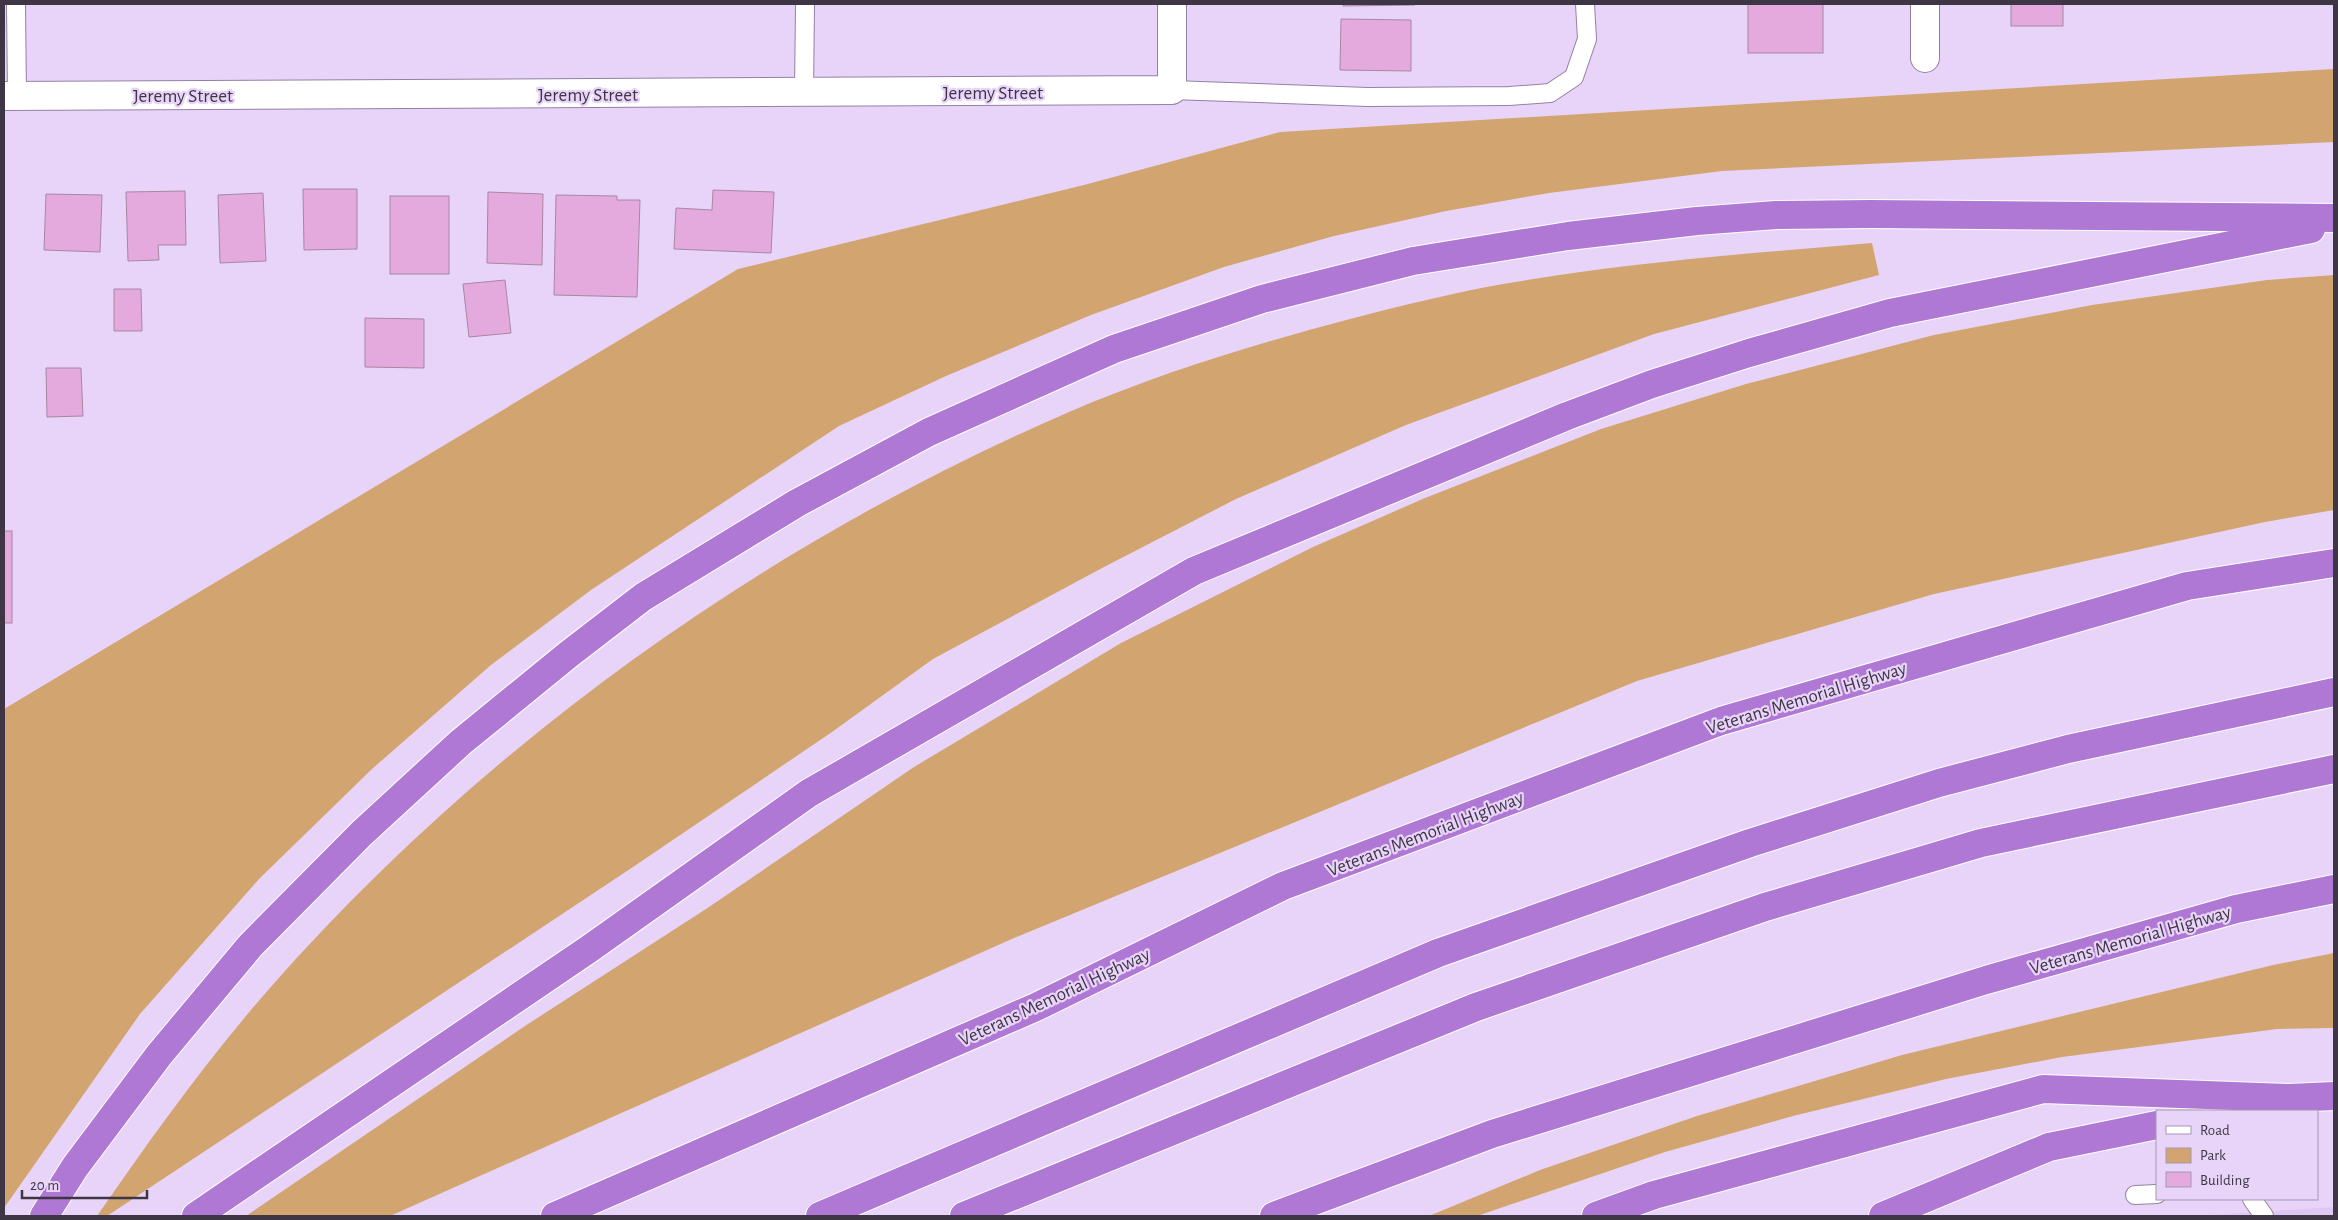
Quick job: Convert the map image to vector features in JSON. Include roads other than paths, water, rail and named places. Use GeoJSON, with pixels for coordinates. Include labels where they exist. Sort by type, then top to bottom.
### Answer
{"type":"FeatureCollection","features":[{"type":"Feature","properties":{"kind":"highway"},"geometry":{"type":"LineString","coordinates":[[44,1216],[75,1167],[159,1055],[250,946],[362,834],[461,742],[568,654],[643,597],[797,503],[920,437],[1114,349],[1262,299],[1413,261],[1568,236],[1697,221],[1776,215],[1871,214],[2334,218]]}},
{"type":"Feature","properties":{"kind":"highway"},"geometry":{"type":"LineString","coordinates":[[196,1216],[589,949],[809,793],[1194,571],[1575,413],[1652,384],[1749,353],[1890,313],[2334,224]]}},
{"type":"Feature","properties":{"kind":"highway","name":"Veterans Memorial Highway"},"geometry":{"type":"LineString","coordinates":[[555,1216],[1036,1007],[1283,886],[1720,721],[2187,586],[2334,563]]}},
{"type":"Feature","properties":{"kind":"highway"},"geometry":{"type":"LineString","coordinates":[[820,1216],[1438,952],[1750,844],[1939,783],[2068,749],[2334,692]]}},
{"type":"Feature","properties":{"kind":"highway"},"geometry":{"type":"LineString","coordinates":[[964,1216],[1476,1007],[1765,907],[1981,844],[2334,769]]}},
{"type":"Feature","properties":{"kind":"highway","name":"Veterans Memorial Highway"},"geometry":{"type":"LineString","coordinates":[[1274,1216],[1492,1134],[1986,980],[2236,909],[2334,889]]}},
{"type":"Feature","properties":{"kind":"highway"},"geometry":{"type":"LineString","coordinates":[[1596,1216],[1654,1196],[2043,1089],[2289,1098],[2334,1096]]}},
{"type":"Feature","properties":{"kind":"highway"},"geometry":{"type":"LineString","coordinates":[[2227,1110],[2289,1098]]}},
{"type":"Feature","properties":{"kind":"highway"},"geometry":{"type":"LineString","coordinates":[[1883,1216],[2049,1147],[2156,1125]]}},
{"type":"Feature","properties":{"kind":"street"},"geometry":{"type":"LineString","coordinates":[[1172,4],[1172,90]]}},
{"type":"Feature","properties":{"kind":"street"},"geometry":{"type":"LineString","coordinates":[[1925,4],[1925,58]]}},
{"type":"Feature","properties":{"kind":"street","name":"Jeremy Street"},"geometry":{"type":"LineString","coordinates":[[10,96],[1172,90]]}},
{"type":"Feature","properties":{"kind":"lane"},"geometry":{"type":"LineString","coordinates":[[10,96],[16,4]]}},
{"type":"Feature","properties":{"kind":"lane"},"geometry":{"type":"LineString","coordinates":[[804,93],[805,4]]}},
{"type":"Feature","properties":{"kind":"lane"},"geometry":{"type":"LineString","coordinates":[[1172,90],[1368,97],[1509,96],[1550,93],[1574,77],[1587,39],[1585,4]]}},
{"type":"Feature","properties":{"kind":"lane"},"geometry":{"type":"LineString","coordinates":[[2135,1195],[2156,1194]]}},
{"type":"Feature","properties":{"kind":"lane"},"geometry":{"type":"LineString","coordinates":[[2253,1200],[2264,1216]]}}]}
